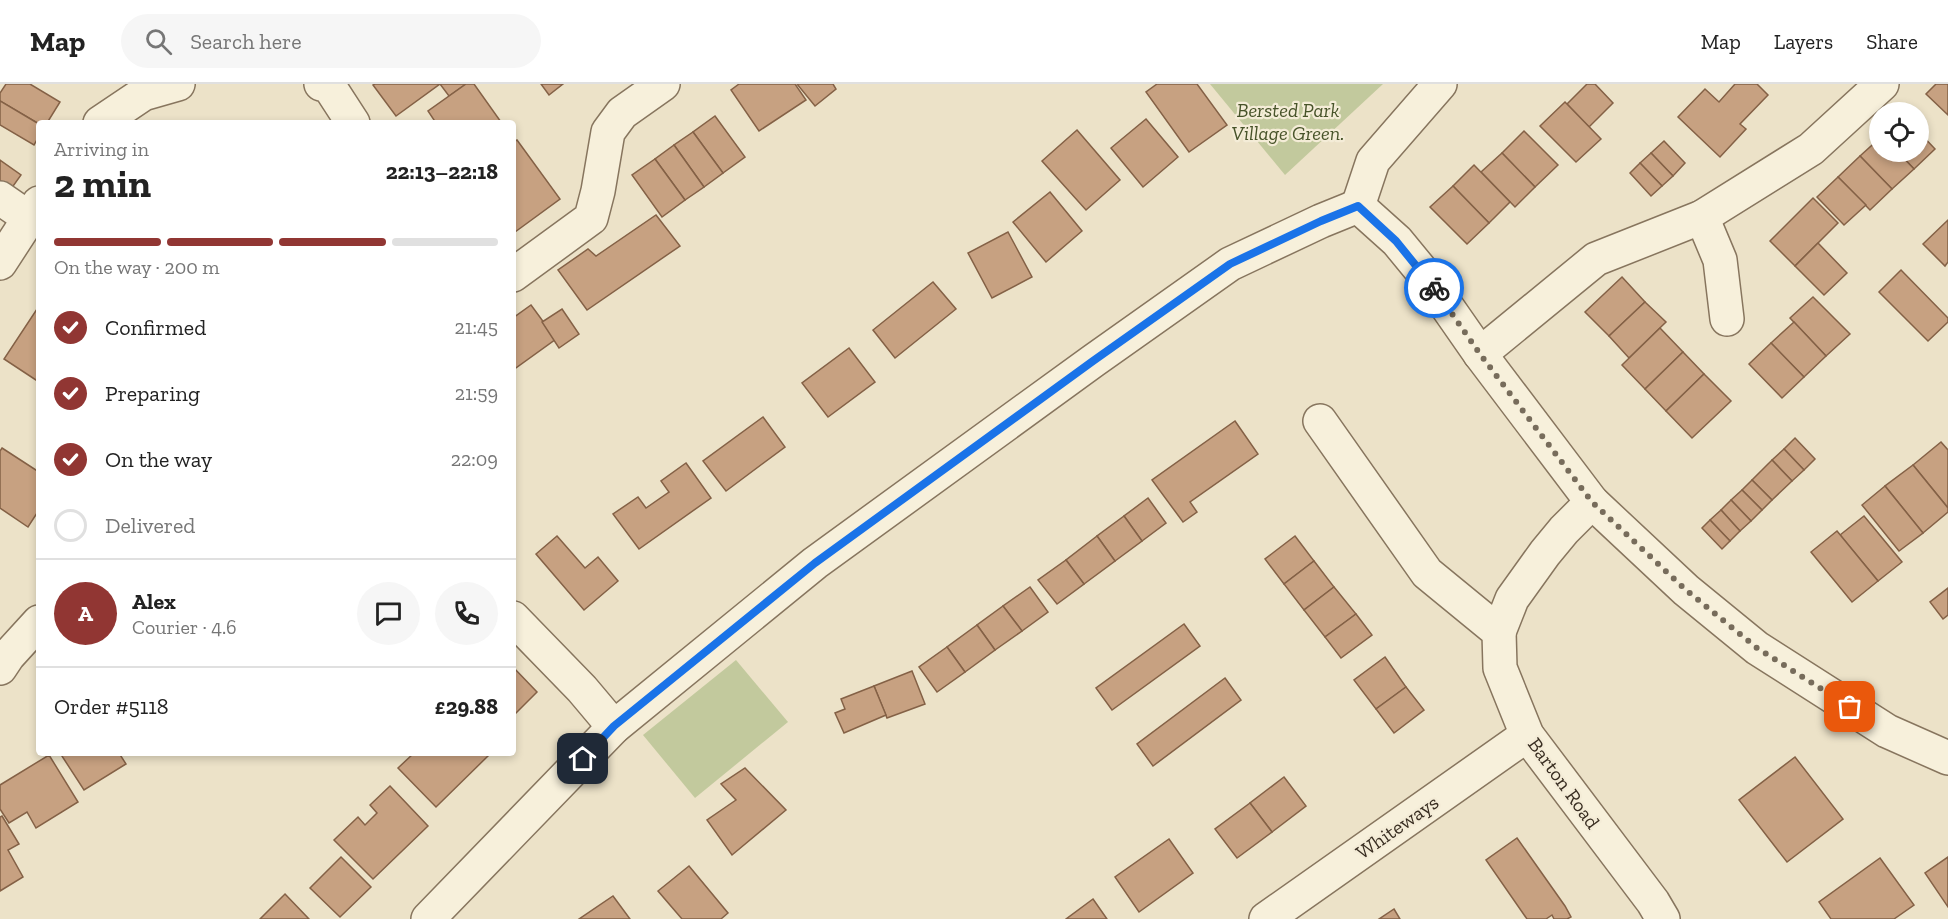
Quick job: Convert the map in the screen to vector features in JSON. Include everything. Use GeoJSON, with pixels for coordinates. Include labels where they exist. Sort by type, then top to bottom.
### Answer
{"type":"FeatureCollection","features":[{"type":"Feature","properties":{"kind":"street"},"geometry":{"type":"LineString","coordinates":[[104,120],[142,89],[178,84]]}},
{"type":"Feature","properties":{"kind":"street"},"geometry":{"type":"LineString","coordinates":[[516,273],[591,218],[608,132],[622,113],[663,84]]}},
{"type":"Feature","properties":{"kind":"street"},"geometry":{"type":"LineString","coordinates":[[428,919],[614,726],[815,563],[1230,264],[1358,206],[1373,162],[1440,84]]}},
{"type":"Feature","properties":{"kind":"street"},"geometry":{"type":"LineString","coordinates":[[1480,354],[1596,260],[1702,217],[1811,149],[1882,84]]}},
{"type":"Feature","properties":{"kind":"street"},"geometry":{"type":"LineString","coordinates":[[327,85],[351,120]]}},
{"type":"Feature","properties":{"kind":"street"},"geometry":{"type":"LineString","coordinates":[[0,198],[34,210],[0,263]]}},
{"type":"Feature","properties":{"kind":"street"},"geometry":{"type":"LineString","coordinates":[[1358,206],[1396,241],[1425,275],[1480,354],[1592,502],[1686,590],[1757,648],[1887,731],[1948,758]]}},
{"type":"Feature","properties":{"kind":"street"},"geometry":{"type":"LineString","coordinates":[[1702,217],[1720,260],[1727,319]]}},
{"type":"Feature","properties":{"kind":"street"},"geometry":{"type":"LineString","coordinates":[[1320,421],[1427,573],[1500,632]]}},
{"type":"Feature","properties":{"kind":"street","name":"Barton Road"},"geometry":{"type":"LineString","coordinates":[[1592,502],[1545,553],[1512,599],[1500,632],[1500,668],[1527,735],[1653,902],[1663,919]]}},
{"type":"Feature","properties":{"kind":"street"},"geometry":{"type":"LineString","coordinates":[[516,621],[582,689],[614,726]]}},
{"type":"Feature","properties":{"kind":"street"},"geometry":{"type":"LineString","coordinates":[[0,668],[36,625]]}},
{"type":"Feature","properties":{"kind":"street","name":"Whiteways"},"geometry":{"type":"LineString","coordinates":[[1266,919],[1527,735]]}},
{"type":"Feature","properties":{"kind":"green space","name":"Bersted Park Village Green."},"geometry":{"type":"Polygon","coordinates":[[[1210,84],[1383,84],[1285,175],[1210,84]]]}},
{"type":"Feature","properties":{"kind":"green space"},"geometry":{"type":"Polygon","coordinates":[[[736,660],[788,722],[695,798],[643,735],[736,660]]]}},
{"type":"Feature","properties":{"kind":"building"},"geometry":{"type":"Polygon","coordinates":[[[6,84],[30,84],[60,102],[49,120],[36,120],[36,122],[0,101],[0,93],[6,84]]]}},
{"type":"Feature","properties":{"kind":"building"},"geometry":{"type":"Polygon","coordinates":[[[440,84],[396,116],[373,85],[440,84]]]}},
{"type":"Feature","properties":{"kind":"building"},"geometry":{"type":"Polygon","coordinates":[[[440,84],[466,84],[449,96],[440,84]]]}},
{"type":"Feature","properties":{"kind":"building"},"geometry":{"type":"Polygon","coordinates":[[[466,84],[474,84],[500,120],[434,120],[428,111],[466,84]]]}},
{"type":"Feature","properties":{"kind":"building"},"geometry":{"type":"Polygon","coordinates":[[[541,84],[563,84],[549,95],[541,84]]]}},
{"type":"Feature","properties":{"kind":"building"},"geometry":{"type":"Polygon","coordinates":[[[739,84],[795,84],[806,100],[759,131],[731,90],[739,84]]]}},
{"type":"Feature","properties":{"kind":"building"},"geometry":{"type":"Polygon","coordinates":[[[797,84],[833,84],[836,89],[815,106],[797,84]]]}},
{"type":"Feature","properties":{"kind":"building"},"geometry":{"type":"Polygon","coordinates":[[[1157,84],[1197,84],[1227,125],[1189,152],[1146,92],[1157,84]]]}},
{"type":"Feature","properties":{"kind":"building"},"geometry":{"type":"Polygon","coordinates":[[[1587,84],[1595,84],[1613,103],[1589,127],[1567,104],[1587,84]]]}},
{"type":"Feature","properties":{"kind":"building"},"geometry":{"type":"Polygon","coordinates":[[[1735,84],[1757,84],[1768,95],[1740,124],[1746,129],[1720,157],[1678,117],[1705,89],[1719,102],[1735,84]]]}},
{"type":"Feature","properties":{"kind":"building"},"geometry":{"type":"Polygon","coordinates":[[[1936,84],[1948,84],[1948,115],[1926,94],[1936,84]]]}},
{"type":"Feature","properties":{"kind":"building"},"geometry":{"type":"Polygon","coordinates":[[[0,101],[36,122],[36,141],[34,145],[0,125],[0,101]]]}},
{"type":"Feature","properties":{"kind":"building"},"geometry":{"type":"Polygon","coordinates":[[[1565,102],[1601,139],[1576,162],[1540,126],[1565,102]]]}},
{"type":"Feature","properties":{"kind":"building"},"geometry":{"type":"Polygon","coordinates":[[[715,116],[745,157],[723,173],[693,132],[715,116]]]}},
{"type":"Feature","properties":{"kind":"building"},"geometry":{"type":"Polygon","coordinates":[[[1146,119],[1178,157],[1143,187],[1111,148],[1146,119]]]}},
{"type":"Feature","properties":{"kind":"building"},"geometry":{"type":"Polygon","coordinates":[[[1077,130],[1120,180],[1086,210],[1042,161],[1077,130]]]}},
{"type":"Feature","properties":{"kind":"building"},"geometry":{"type":"Polygon","coordinates":[[[1524,131],[1558,165],[1535,187],[1502,153],[1524,131]]]}},
{"type":"Feature","properties":{"kind":"building"},"geometry":{"type":"Polygon","coordinates":[[[693,132],[723,173],[704,187],[674,145],[693,132]]]}},
{"type":"Feature","properties":{"kind":"building"},"geometry":{"type":"Polygon","coordinates":[[[516,140],[560,199],[516,231],[516,140]]]}},
{"type":"Feature","properties":{"kind":"building"},"geometry":{"type":"Polygon","coordinates":[[[1664,141],[1685,163],[1673,176],[1651,153],[1664,141]]]}},
{"type":"Feature","properties":{"kind":"building"},"geometry":{"type":"Polygon","coordinates":[[[1929,143],[1935,149],[1929,155],[1929,143]]]}},
{"type":"Feature","properties":{"kind":"building"},"geometry":{"type":"Polygon","coordinates":[[[674,145],[704,187],[685,200],[655,159],[674,145]]]}},
{"type":"Feature","properties":{"kind":"building"},"geometry":{"type":"Polygon","coordinates":[[[1869,148],[1869,162],[1907,162],[1914,169],[1892,189],[1860,156],[1869,148]]]}},
{"type":"Feature","properties":{"kind":"building"},"geometry":{"type":"Polygon","coordinates":[[[1502,153],[1535,187],[1515,207],[1481,172],[1502,153]]]}},
{"type":"Feature","properties":{"kind":"building"},"geometry":{"type":"Polygon","coordinates":[[[1651,153],[1673,176],[1662,186],[1640,163],[1651,153]]]}},
{"type":"Feature","properties":{"kind":"building"},"geometry":{"type":"Polygon","coordinates":[[[1860,156],[1892,189],[1870,210],[1838,177],[1860,156]]]}},
{"type":"Feature","properties":{"kind":"building"},"geometry":{"type":"Polygon","coordinates":[[[655,159],[685,200],[662,217],[632,175],[655,159]]]}},
{"type":"Feature","properties":{"kind":"building"},"geometry":{"type":"Polygon","coordinates":[[[0,160],[21,175],[11,189],[0,181],[0,160]]]}},
{"type":"Feature","properties":{"kind":"building"},"geometry":{"type":"Polygon","coordinates":[[[1907,162],[1921,162],[1914,169],[1907,162]]]}},
{"type":"Feature","properties":{"kind":"building"},"geometry":{"type":"Polygon","coordinates":[[[1640,163],[1662,186],[1651,196],[1630,173],[1640,163]]]}},
{"type":"Feature","properties":{"kind":"building"},"geometry":{"type":"Polygon","coordinates":[[[1474,165],[1510,202],[1489,223],[1453,186],[1474,165]]]}},
{"type":"Feature","properties":{"kind":"building"},"geometry":{"type":"Polygon","coordinates":[[[1838,177],[1866,205],[1844,225],[1817,197],[1838,177]]]}},
{"type":"Feature","properties":{"kind":"building"},"geometry":{"type":"Polygon","coordinates":[[[1453,186],[1489,223],[1467,244],[1430,207],[1453,186]]]}},
{"type":"Feature","properties":{"kind":"building"},"geometry":{"type":"Polygon","coordinates":[[[1050,192],[1082,231],[1046,262],[1013,222],[1050,192]]]}},
{"type":"Feature","properties":{"kind":"building"},"geometry":{"type":"Polygon","coordinates":[[[1813,198],[1838,223],[1795,266],[1770,241],[1813,198]]]}},
{"type":"Feature","properties":{"kind":"building"},"geometry":{"type":"Polygon","coordinates":[[[656,215],[680,246],[587,310],[558,270],[588,249],[596,256],[656,215]]]}},
{"type":"Feature","properties":{"kind":"building"},"geometry":{"type":"Polygon","coordinates":[[[1948,220],[1948,262],[1945,266],[1923,244],[1948,220]]]}},
{"type":"Feature","properties":{"kind":"building"},"geometry":{"type":"Polygon","coordinates":[[[1008,232],[1032,277],[992,298],[968,253],[1008,232]]]}},
{"type":"Feature","properties":{"kind":"building"},"geometry":{"type":"Polygon","coordinates":[[[1818,243],[1847,273],[1824,295],[1795,266],[1818,243]]]}},
{"type":"Feature","properties":{"kind":"building"},"geometry":{"type":"Polygon","coordinates":[[[1901,270],[1948,318],[1948,322],[1928,341],[1879,292],[1901,270]]]}},
{"type":"Feature","properties":{"kind":"building"},"geometry":{"type":"Polygon","coordinates":[[[1622,277],[1645,302],[1609,336],[1585,312],[1622,277]]]}},
{"type":"Feature","properties":{"kind":"building"},"geometry":{"type":"Polygon","coordinates":[[[933,282],[956,309],[895,358],[873,330],[933,282]]]}},
{"type":"Feature","properties":{"kind":"building"},"geometry":{"type":"Polygon","coordinates":[[[1813,297],[1850,334],[1826,356],[1790,318],[1813,297]]]}},
{"type":"Feature","properties":{"kind":"building"},"geometry":{"type":"Polygon","coordinates":[[[1645,302],[1666,322],[1629,358],[1609,336],[1645,302]]]}},
{"type":"Feature","properties":{"kind":"building"},"geometry":{"type":"Polygon","coordinates":[[[531,305],[556,339],[516,368],[516,316],[531,305]]]}},
{"type":"Feature","properties":{"kind":"building"},"geometry":{"type":"Polygon","coordinates":[[[562,309],[579,334],[559,348],[542,322],[562,309]]]}},
{"type":"Feature","properties":{"kind":"building"},"geometry":{"type":"Polygon","coordinates":[[[36,311],[36,380],[4,359],[36,311]]]}},
{"type":"Feature","properties":{"kind":"building"},"geometry":{"type":"Polygon","coordinates":[[[1794,322],[1826,356],[1804,377],[1771,343],[1794,322]]]}},
{"type":"Feature","properties":{"kind":"building"},"geometry":{"type":"Polygon","coordinates":[[[1660,328],[1683,352],[1645,389],[1622,365],[1660,328]]]}},
{"type":"Feature","properties":{"kind":"building"},"geometry":{"type":"Polygon","coordinates":[[[1771,343],[1804,377],[1782,398],[1749,364],[1771,343]]]}},
{"type":"Feature","properties":{"kind":"building"},"geometry":{"type":"Polygon","coordinates":[[[849,348],[875,382],[828,417],[802,383],[849,348]]]}},
{"type":"Feature","properties":{"kind":"building"},"geometry":{"type":"Polygon","coordinates":[[[1683,352],[1704,374],[1666,411],[1645,389],[1683,352]]]}},
{"type":"Feature","properties":{"kind":"building"},"geometry":{"type":"Polygon","coordinates":[[[1704,374],[1731,401],[1692,438],[1666,411],[1704,374]]]}},
{"type":"Feature","properties":{"kind":"building"},"geometry":{"type":"Polygon","coordinates":[[[763,417],[785,447],[726,491],[703,461],[763,417]]]}},
{"type":"Feature","properties":{"kind":"building"},"geometry":{"type":"Polygon","coordinates":[[[1235,421],[1258,454],[1190,502],[1197,512],[1183,522],[1152,480],[1235,421]]]}},
{"type":"Feature","properties":{"kind":"building"},"geometry":{"type":"Polygon","coordinates":[[[1795,438],[1815,459],[1804,470],[1784,449],[1795,438]]]}},
{"type":"Feature","properties":{"kind":"building"},"geometry":{"type":"Polygon","coordinates":[[[1941,442],[1948,450],[1948,508],[1913,465],[1941,442]]]}},
{"type":"Feature","properties":{"kind":"building"},"geometry":{"type":"Polygon","coordinates":[[[2,448],[36,470],[36,515],[28,527],[0,508],[0,451],[2,448]]]}},
{"type":"Feature","properties":{"kind":"building"},"geometry":{"type":"Polygon","coordinates":[[[1784,449],[1804,470],[1792,481],[1772,460],[1784,449]]]}},
{"type":"Feature","properties":{"kind":"building"},"geometry":{"type":"Polygon","coordinates":[[[1772,460],[1792,481],[1772,500],[1752,480],[1772,460]]]}},
{"type":"Feature","properties":{"kind":"building"},"geometry":{"type":"Polygon","coordinates":[[[686,463],[711,498],[639,549],[613,514],[638,497],[646,508],[669,492],[661,481],[686,463]]]}},
{"type":"Feature","properties":{"kind":"building"},"geometry":{"type":"Polygon","coordinates":[[[1913,465],[1948,508],[1948,512],[1923,533],[1885,486],[1913,465]]]}},
{"type":"Feature","properties":{"kind":"building"},"geometry":{"type":"Polygon","coordinates":[[[1752,480],[1772,500],[1762,510],[1742,490],[1752,480]]]}},
{"type":"Feature","properties":{"kind":"building"},"geometry":{"type":"Polygon","coordinates":[[[1885,486],[1923,533],[1899,551],[1862,505],[1885,486]]]}},
{"type":"Feature","properties":{"kind":"building"},"geometry":{"type":"Polygon","coordinates":[[[1742,490],[1762,510],[1751,521],[1731,500],[1742,490]]]}},
{"type":"Feature","properties":{"kind":"building"},"geometry":{"type":"Polygon","coordinates":[[[1148,498],[1166,523],[1142,541],[1124,516],[1148,498]]]}},
{"type":"Feature","properties":{"kind":"building"},"geometry":{"type":"Polygon","coordinates":[[[1731,500],[1751,521],[1740,531],[1721,510],[1731,500]]]}},
{"type":"Feature","properties":{"kind":"building"},"geometry":{"type":"Polygon","coordinates":[[[1721,510],[1740,531],[1730,541],[1710,520],[1721,510]]]}},
{"type":"Feature","properties":{"kind":"building"},"geometry":{"type":"Polygon","coordinates":[[[1124,516],[1142,541],[1115,561],[1097,536],[1124,516]]]}},
{"type":"Feature","properties":{"kind":"building"},"geometry":{"type":"Polygon","coordinates":[[[1864,516],[1902,562],[1878,581],[1840,535],[1864,516]]]}},
{"type":"Feature","properties":{"kind":"building"},"geometry":{"type":"Polygon","coordinates":[[[1710,520],[1730,541],[1722,549],[1702,528],[1710,520]]]}},
{"type":"Feature","properties":{"kind":"building"},"geometry":{"type":"Polygon","coordinates":[[[1837,531],[1878,581],[1852,602],[1811,552],[1837,531]]]}},
{"type":"Feature","properties":{"kind":"building"},"geometry":{"type":"Polygon","coordinates":[[[557,536],[585,568],[598,557],[618,581],[584,610],[536,554],[557,536]]]}},
{"type":"Feature","properties":{"kind":"building"},"geometry":{"type":"Polygon","coordinates":[[[1097,536],[1115,561],[1084,584],[1066,560],[1097,536]]]}},
{"type":"Feature","properties":{"kind":"building"},"geometry":{"type":"Polygon","coordinates":[[[1295,536],[1314,561],[1284,584],[1265,559],[1295,536]]]}},
{"type":"Feature","properties":{"kind":"building"},"geometry":{"type":"Polygon","coordinates":[[[1066,560],[1084,584],[1057,604],[1038,580],[1066,560]]]}},
{"type":"Feature","properties":{"kind":"building"},"geometry":{"type":"Polygon","coordinates":[[[1314,561],[1334,587],[1304,610],[1284,584],[1314,561]]]}},
{"type":"Feature","properties":{"kind":"building"},"geometry":{"type":"Polygon","coordinates":[[[1030,587],[1048,612],[1022,631],[1003,606],[1030,587]]]}},
{"type":"Feature","properties":{"kind":"building"},"geometry":{"type":"Polygon","coordinates":[[[1334,587],[1356,614],[1325,637],[1304,610],[1334,587]]]}},
{"type":"Feature","properties":{"kind":"building"},"geometry":{"type":"Polygon","coordinates":[[[1948,588],[1948,615],[1943,619],[1930,602],[1948,588]]]}},
{"type":"Feature","properties":{"kind":"building"},"geometry":{"type":"Polygon","coordinates":[[[1003,606],[1022,631],[995,650],[977,625],[1003,606]]]}},
{"type":"Feature","properties":{"kind":"building"},"geometry":{"type":"Polygon","coordinates":[[[1356,614],[1372,635],[1341,658],[1325,637],[1356,614]]]}},
{"type":"Feature","properties":{"kind":"building"},"geometry":{"type":"Polygon","coordinates":[[[1184,624],[1200,646],[1112,710],[1096,688],[1184,624]]]}},
{"type":"Feature","properties":{"kind":"building"},"geometry":{"type":"Polygon","coordinates":[[[977,625],[995,650],[965,672],[947,647],[977,625]]]}},
{"type":"Feature","properties":{"kind":"building"},"geometry":{"type":"Polygon","coordinates":[[[947,647],[965,672],[937,692],[919,667],[947,647]]]}},
{"type":"Feature","properties":{"kind":"building"},"geometry":{"type":"Polygon","coordinates":[[[1385,657],[1406,687],[1376,709],[1354,680],[1385,657]]]}},
{"type":"Feature","properties":{"kind":"building"},"geometry":{"type":"Polygon","coordinates":[[[516,670],[537,692],[516,713],[516,670]]]}},
{"type":"Feature","properties":{"kind":"building"},"geometry":{"type":"Polygon","coordinates":[[[912,671],[925,704],[887,718],[874,686],[912,671]]]}},
{"type":"Feature","properties":{"kind":"building"},"geometry":{"type":"Polygon","coordinates":[[[1225,678],[1241,700],[1153,766],[1137,744],[1225,678]]]}},
{"type":"Feature","properties":{"kind":"building"},"geometry":{"type":"Polygon","coordinates":[[[874,686],[886,715],[844,733],[835,713],[845,709],[841,699],[874,686]]]}},
{"type":"Feature","properties":{"kind":"building"},"geometry":{"type":"Polygon","coordinates":[[[1406,687],[1424,710],[1394,733],[1376,709],[1406,687]]]}},
{"type":"Feature","properties":{"kind":"building"},"geometry":{"type":"Polygon","coordinates":[[[50,756],[78,802],[36,828],[27,812],[9,823],[0,809],[0,785],[50,756]]]}},
{"type":"Feature","properties":{"kind":"building"},"geometry":{"type":"Polygon","coordinates":[[[62,756],[121,756],[126,764],[84,790],[62,756]]]}},
{"type":"Feature","properties":{"kind":"building"},"geometry":{"type":"Polygon","coordinates":[[[411,756],[488,756],[436,807],[398,768],[411,756]]]}},
{"type":"Feature","properties":{"kind":"building"},"geometry":{"type":"Polygon","coordinates":[[[1795,757],[1843,819],[1787,862],[1739,800],[1795,757]]]}},
{"type":"Feature","properties":{"kind":"building"},"geometry":{"type":"Polygon","coordinates":[[[745,768],[786,810],[732,855],[707,820],[736,800],[721,784],[745,768]]]}},
{"type":"Feature","properties":{"kind":"building"},"geometry":{"type":"Polygon","coordinates":[[[1284,777],[1306,806],[1272,832],[1250,803],[1284,777]]]}},
{"type":"Feature","properties":{"kind":"building"},"geometry":{"type":"Polygon","coordinates":[[[390,786],[428,826],[373,879],[334,840],[358,817],[365,825],[377,813],[370,805],[390,786]]]}},
{"type":"Feature","properties":{"kind":"building"},"geometry":{"type":"Polygon","coordinates":[[[1250,803],[1272,832],[1237,858],[1215,829],[1250,803]]]}},
{"type":"Feature","properties":{"kind":"building"},"geometry":{"type":"Polygon","coordinates":[[[2,816],[19,844],[8,850],[23,877],[0,891],[0,817],[2,816]]]}},
{"type":"Feature","properties":{"kind":"building"},"geometry":{"type":"Polygon","coordinates":[[[1517,838],[1571,917],[1554,919],[1552,915],[1546,919],[1527,919],[1486,860],[1517,838]]]}},
{"type":"Feature","properties":{"kind":"building"},"geometry":{"type":"Polygon","coordinates":[[[1169,839],[1193,873],[1139,912],[1115,877],[1169,839]]]}},
{"type":"Feature","properties":{"kind":"building"},"geometry":{"type":"Polygon","coordinates":[[[341,857],[371,887],[340,917],[310,888],[341,857]]]}},
{"type":"Feature","properties":{"kind":"building"},"geometry":{"type":"Polygon","coordinates":[[[1948,857],[1948,907],[1925,873],[1948,857]]]}},
{"type":"Feature","properties":{"kind":"building"},"geometry":{"type":"Polygon","coordinates":[[[1880,858],[1914,905],[1894,919],[1831,919],[1819,902],[1880,858]]]}},
{"type":"Feature","properties":{"kind":"building"},"geometry":{"type":"Polygon","coordinates":[[[689,866],[728,913],[721,919],[682,919],[658,891],[689,866]]]}},
{"type":"Feature","properties":{"kind":"building"},"geometry":{"type":"Polygon","coordinates":[[[285,894],[309,919],[260,919],[285,894]]]}},
{"type":"Feature","properties":{"kind":"building"},"geometry":{"type":"Polygon","coordinates":[[[613,896],[630,919],[579,919],[613,896]]]}},
{"type":"Feature","properties":{"kind":"building"},"geometry":{"type":"Polygon","coordinates":[[[1093,899],[1107,919],[1066,919],[1093,899]]]}},
{"type":"Feature","properties":{"kind":"building"},"geometry":{"type":"Polygon","coordinates":[[[1394,909],[1400,919],[1379,919],[1394,909]]]}},
{"type":"Feature","properties":{"kind":"way so far"},"geometry":{"type":"LineString","coordinates":[[1434,288],[1480,354],[1592,502],[1686,590],[1757,648],[1850,707]]}},
{"type":"Feature","properties":{"kind":"route"},"geometry":{"type":"LineString","coordinates":[[583,759],[614,726],[815,563],[1230,264],[1358,206],[1396,241],[1434,288]]}}]}
